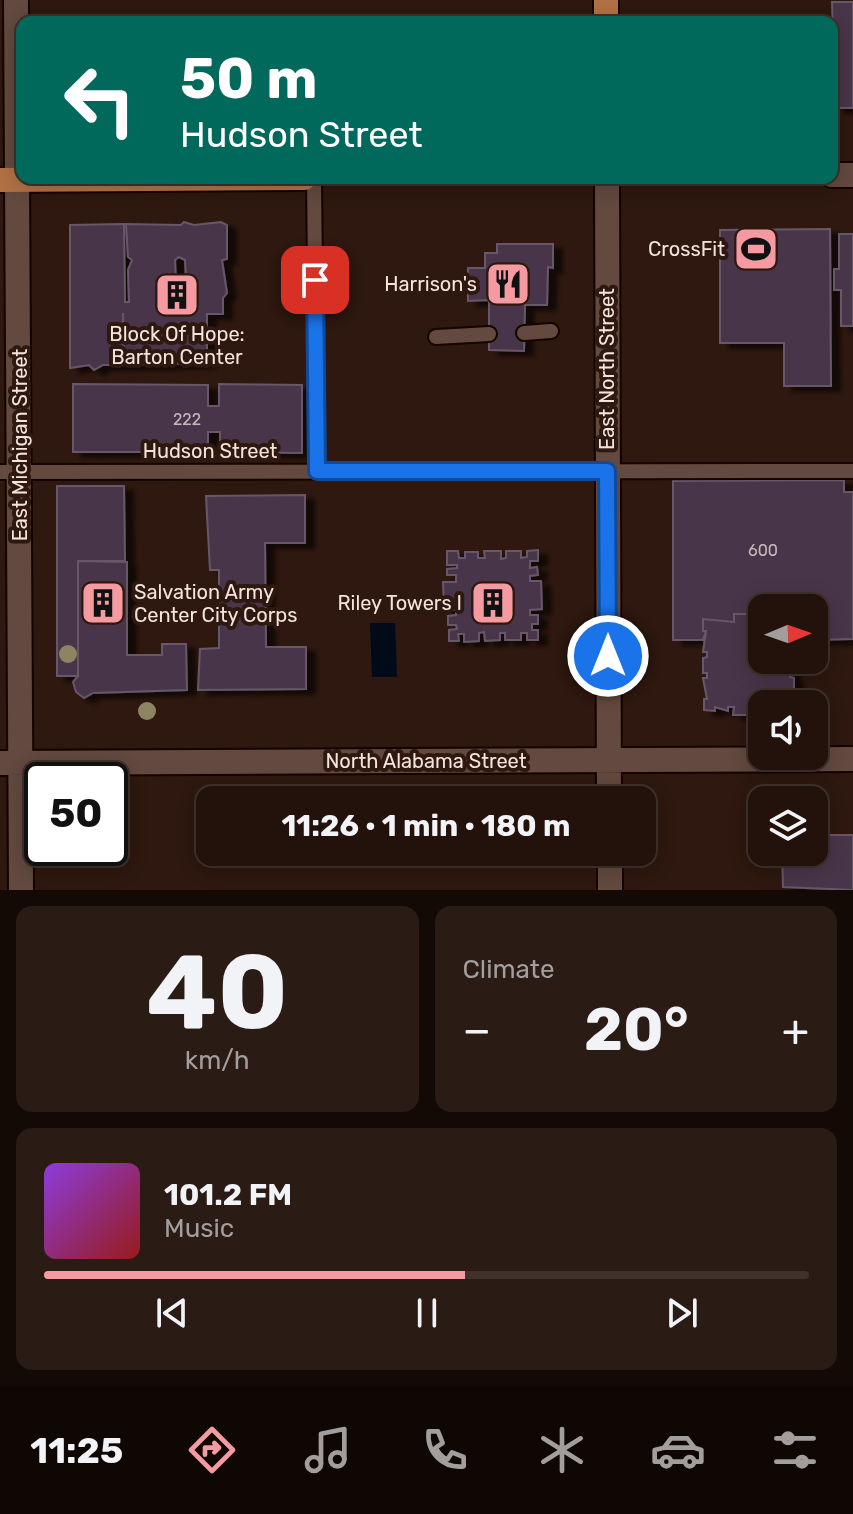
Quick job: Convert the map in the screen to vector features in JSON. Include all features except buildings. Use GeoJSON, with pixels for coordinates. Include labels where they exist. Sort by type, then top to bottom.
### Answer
{"type":"FeatureCollection","features":[{"type":"Feature","properties":{"kind":"main road","name":"East Michigan Street"},"geometry":{"type":"LineString","coordinates":[[16,0],[8,180],[10,762],[21,890]]}},
{"type":"Feature","properties":{"kind":"main road","name":"East North Street"},"geometry":{"type":"LineString","coordinates":[[607,184],[609,786]]}},
{"type":"Feature","properties":{"kind":"main road","name":"North Alabama Street"},"geometry":{"type":"LineString","coordinates":[[10,762],[853,759]]}},
{"type":"Feature","properties":{"kind":"main road"},"geometry":{"type":"LineString","coordinates":[[610,866],[610,890]]}},
{"type":"Feature","properties":{"kind":"lane"},"geometry":{"type":"LineString","coordinates":[[314,184],[317,471]]}},
{"type":"Feature","properties":{"kind":"lane"},"geometry":{"type":"LineString","coordinates":[[524,333],[551,331]]}},
{"type":"Feature","properties":{"kind":"lane"},"geometry":{"type":"LineString","coordinates":[[436,337],[489,334]]}},
{"type":"Feature","properties":{"kind":"lane","name":"Hudson Street"},"geometry":{"type":"LineString","coordinates":[[10,472],[853,471]]}},
{"type":"Feature","properties":{"kind":"water"},"geometry":{"type":"Polygon","coordinates":[[[370,623],[395,623],[397,677],[372,677],[370,623]]]}},
{"type":"Feature","properties":{"kind":"place","name":"CrossFit"},"geometry":{"type":"Point","coordinates":[756,249]}},
{"type":"Feature","properties":{"kind":"place","name":"Harrison's"},"geometry":{"type":"Point","coordinates":[508,284]}},
{"type":"Feature","properties":{"kind":"place","name":"Block Of Hope: Barton Center"},"geometry":{"type":"Point","coordinates":[177,295]}},
{"type":"Feature","properties":{"kind":"place","name":"Salvation Army Center City Corps"},"geometry":{"type":"Point","coordinates":[103,603]}},
{"type":"Feature","properties":{"kind":"place","name":"Riley Towers I"},"geometry":{"type":"Point","coordinates":[493,603]}},
{"type":"Feature","properties":{"kind":"route"},"geometry":{"type":"LineString","coordinates":[[315,280],[317,471],[607,471],[608,656]]}}]}
